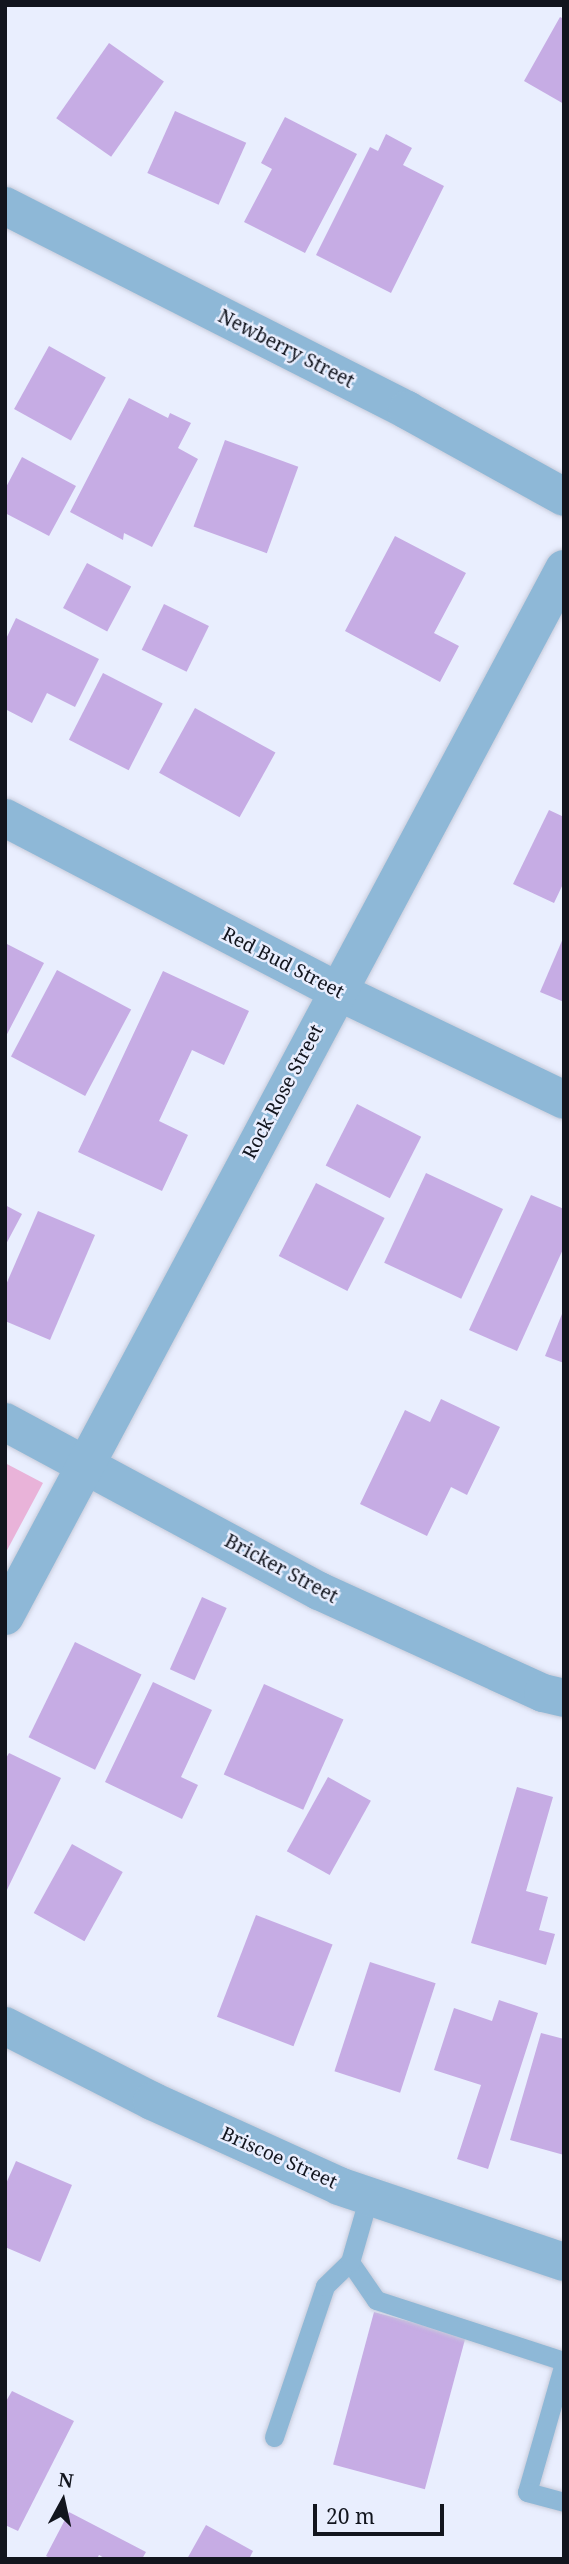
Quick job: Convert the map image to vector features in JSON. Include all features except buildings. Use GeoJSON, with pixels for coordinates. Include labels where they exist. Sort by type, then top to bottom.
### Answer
{"type":"FeatureCollection","features":[{"type":"Feature","properties":{"kind":"street","name":"Newberry Street"},"geometry":{"type":"LineString","coordinates":[[5,206],[407,410],[564,497]]}},
{"type":"Feature","properties":{"kind":"street","name":"Rock Rose Street"},"geometry":{"type":"LineString","coordinates":[[5,1616],[84,1463],[564,569]]}},
{"type":"Feature","properties":{"kind":"street","name":"Red Bud Street"},"geometry":{"type":"LineString","coordinates":[[5,818],[337,991],[564,1100]]}},
{"type":"Feature","properties":{"kind":"street","name":"Bricker Street"},"geometry":{"type":"LineString","coordinates":[[5,1422],[319,1591],[543,1693],[564,1698]]}},
{"type":"Feature","properties":{"kind":"street","name":"Briscoe Street"},"geometry":{"type":"LineString","coordinates":[[5,2026],[152,2101],[339,2186],[564,2262]]}},
{"type":"Feature","properties":{"kind":"lane"},"geometry":{"type":"LineString","coordinates":[[274,2437],[325,2286],[351,2262],[369,2196]]}},
{"type":"Feature","properties":{"kind":"lane"},"geometry":{"type":"LineString","coordinates":[[351,2262],[376,2300],[564,2362],[555,2428],[527,2493],[564,2502]]}},
{"type":"Feature","properties":{"kind":"shaded area"},"geometry":{"type":"Polygon","coordinates":[[[5,1463],[43,1483],[5,1554],[5,1463]]]}}]}
